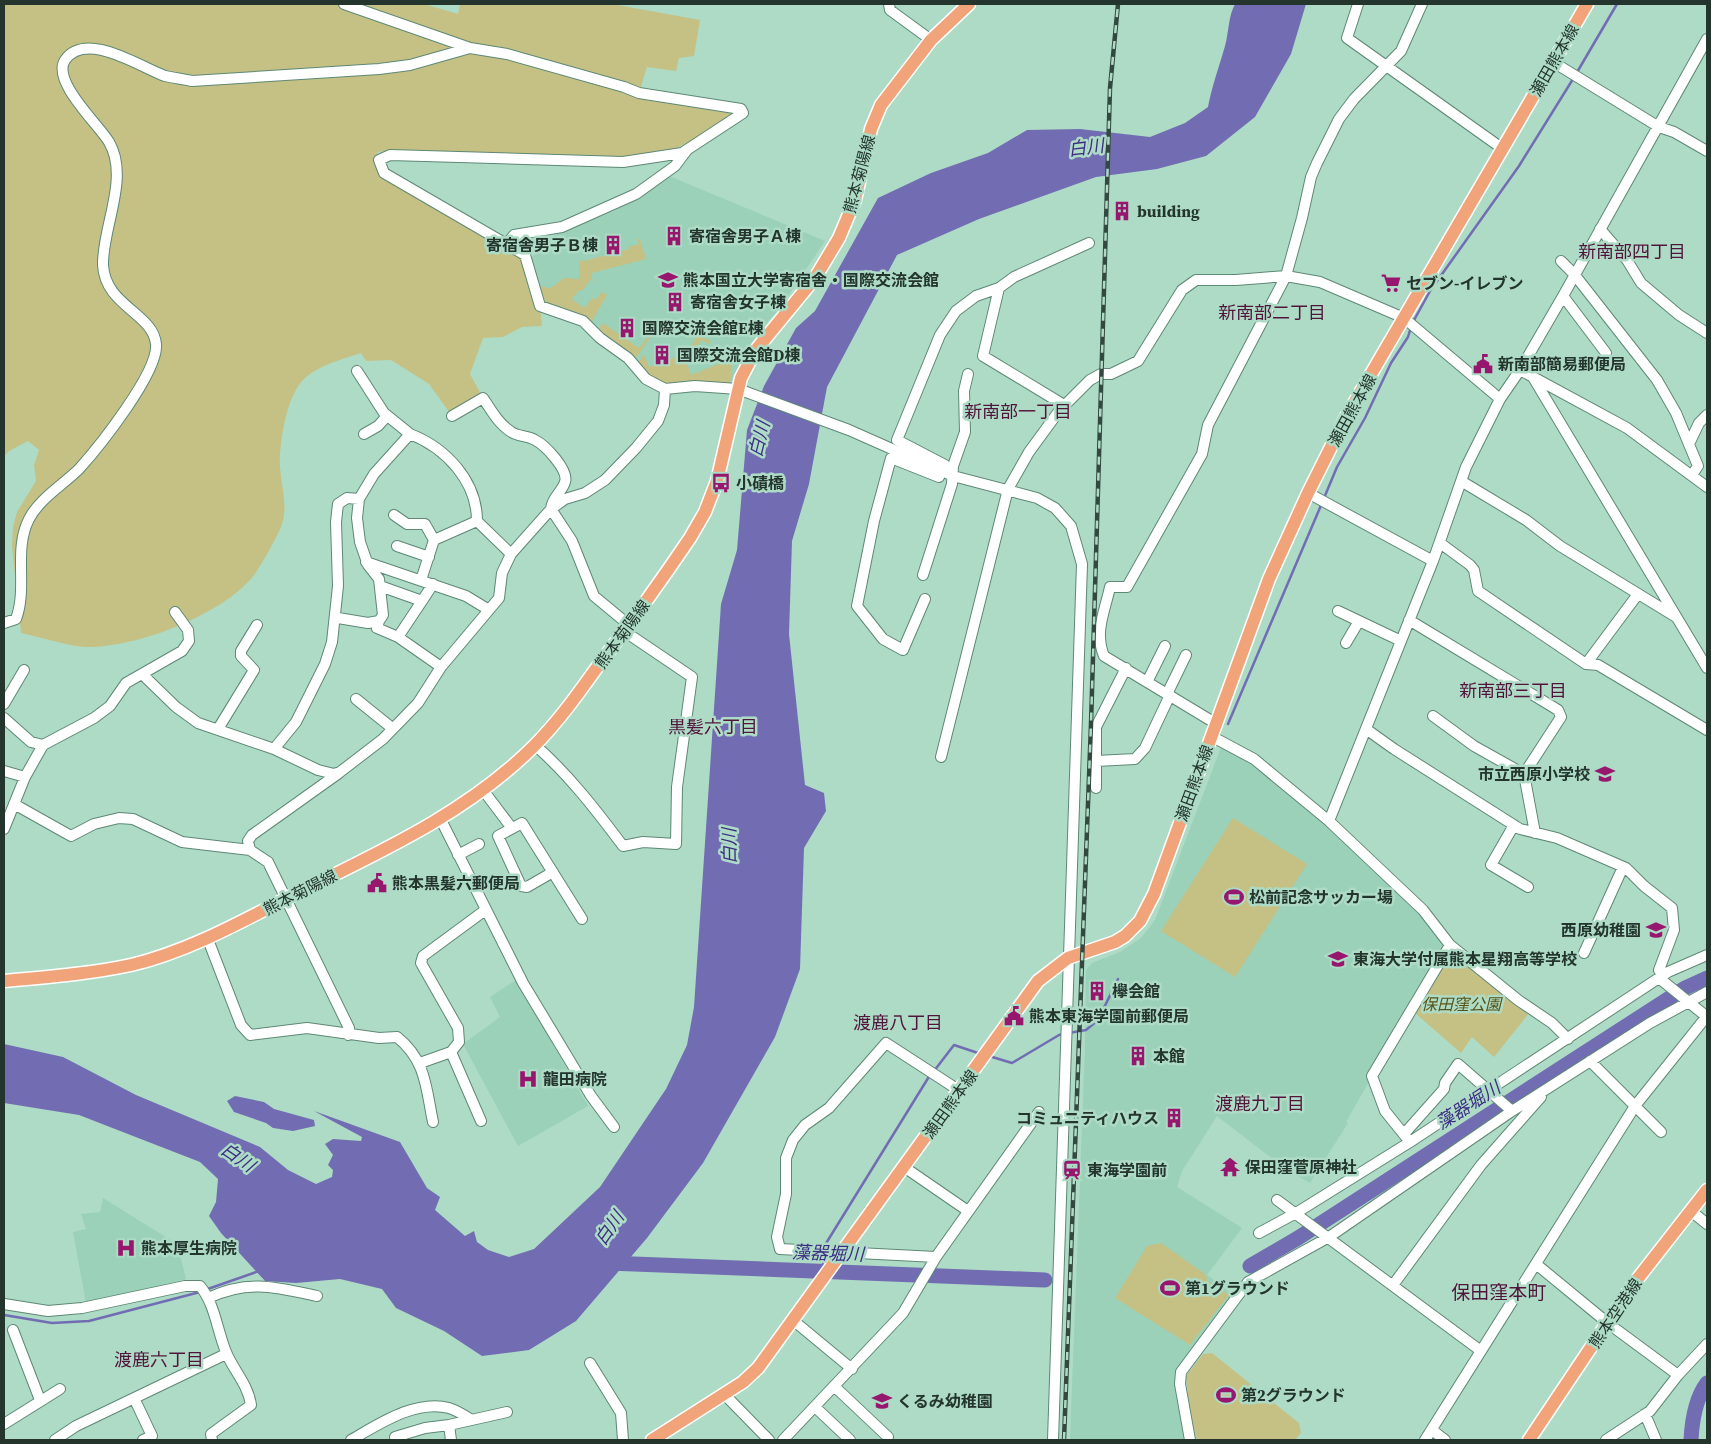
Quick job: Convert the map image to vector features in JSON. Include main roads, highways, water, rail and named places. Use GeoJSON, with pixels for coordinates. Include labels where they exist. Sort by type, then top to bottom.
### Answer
{"type":"FeatureCollection","features":[{"type":"Feature","properties":{"kind":"main road","name":"熊本菊陽線"},"geometry":{"type":"LineString","coordinates":[[4,981],[80,973],[131,964],[172,952],[207,938],[440,818],[483,790],[535,746],[556,722],[627,628],[685,545],[705,512],[717,481],[738,390],[755,351],[815,278],[839,238],[855,200],[872,129],[882,105],[931,40],[969,4]]}},
{"type":"Feature","properties":{"kind":"main road","name":"瀬田熊本線"},"geometry":{"type":"LineString","coordinates":[[652,1440],[743,1382],[758,1368],[819,1287],[840,1254],[1038,981],[1068,958],[1114,942],[1125,936],[1140,921],[1154,894],[1269,579],[1308,493],[1346,418],[1587,4]]}},
{"type":"Feature","properties":{"kind":"main road","name":"熊本空港線"},"geometry":{"type":"LineString","coordinates":[[1529,1440],[1609,1324],[1632,1286],[1707,1190]]}},
{"type":"Feature","properties":{"kind":"water","name":"白川"},"geometry":{"type":"Polygon","coordinates":[[[1235,4],[1306,4],[1291,54],[1255,117],[1206,156],[1157,169],[1096,177],[979,219],[897,255],[827,387],[809,484],[792,541],[789,634],[805,785],[824,793],[826,811],[804,848],[800,969],[775,1037],[703,1163],[647,1238],[576,1321],[529,1350],[482,1356],[444,1331],[396,1308],[382,1289],[340,1279],[296,1283],[265,1281],[221,1233],[209,1216],[216,1202],[218,1179],[200,1162],[79,1115],[4,1103],[4,1044],[63,1057],[136,1095],[260,1147],[288,1170],[316,1184],[332,1177],[333,1170],[328,1165],[333,1155],[325,1144],[333,1139],[361,1141],[362,1137],[314,1111],[400,1142],[427,1188],[440,1197],[435,1210],[465,1236],[474,1231],[477,1242],[488,1250],[509,1257],[534,1249],[600,1187],[666,1089],[687,1045],[694,1007],[721,604],[737,550],[747,430],[764,386],[796,328],[815,311],[878,198],[931,173],[988,153],[1027,130],[1080,129],[1150,137],[1185,123],[1208,107],[1235,4]]]}},
{"type":"Feature","properties":{"kind":"water"},"geometry":{"type":"Polygon","coordinates":[[[235,1096],[264,1102],[274,1109],[314,1120],[315,1126],[293,1131],[273,1128],[266,1123],[234,1112],[227,1101],[235,1096]]]}},
{"type":"Feature","properties":{"kind":"waterway"},"geometry":{"type":"LineString","coordinates":[[1576,74],[1617,4]]}},
{"type":"Feature","properties":{"kind":"waterway"},"geometry":{"type":"LineString","coordinates":[[1413,322],[1430,291],[1519,166],[1573,79]]}},
{"type":"Feature","properties":{"kind":"waterway"},"geometry":{"type":"LineString","coordinates":[[1324,498],[1337,467],[1365,418],[1391,363],[1408,337],[1411,327]]}},
{"type":"Feature","properties":{"kind":"waterway"},"geometry":{"type":"LineString","coordinates":[[1228,724],[1322,503]]}},
{"type":"Feature","properties":{"kind":"waterway","name":"藻器堀川"},"geometry":{"type":"LineString","coordinates":[[1250,1266],[1298,1238],[1685,988],[1707,978]]}},
{"type":"Feature","properties":{"kind":"waterway"},"geometry":{"type":"LineString","coordinates":[[1069,1033],[1086,1030],[1098,1020],[1118,979]]}},
{"type":"Feature","properties":{"kind":"waterway"},"geometry":{"type":"LineString","coordinates":[[989,1056],[1012,1063],[1059,1035],[1064,1034]]}},
{"type":"Feature","properties":{"kind":"waterway"},"geometry":{"type":"LineString","coordinates":[[934,1071],[954,1045],[981,1054]]}},
{"type":"Feature","properties":{"kind":"waterway"},"geometry":{"type":"LineString","coordinates":[[825,1250],[825,1245],[930,1075]]}},
{"type":"Feature","properties":{"kind":"waterway"},"geometry":{"type":"LineString","coordinates":[[823,1265],[824,1255]]}},
{"type":"Feature","properties":{"kind":"waterway","name":"藻器堀川"},"geometry":{"type":"LineString","coordinates":[[608,1263],[1045,1280]]}},
{"type":"Feature","properties":{"kind":"waterway"},"geometry":{"type":"LineString","coordinates":[[205,1290],[259,1271]]}},
{"type":"Feature","properties":{"kind":"waterway"},"geometry":{"type":"LineString","coordinates":[[4,1315],[52,1323],[89,1321],[200,1292]]}},
{"type":"Feature","properties":{"kind":"waterway"},"geometry":{"type":"LineString","coordinates":[[1691,1440],[1695,1410],[1707,1383]]}},
{"type":"Feature","properties":{"kind":"railway"},"geometry":{"type":"LineString","coordinates":[[1064,1440],[1091,724],[1110,88],[1118,4]]}},
{"type":"Feature","properties":{"kind":"place","name":"building"},"geometry":{"type":"Point","coordinates":[1122,211]}},
{"type":"Feature","properties":{"kind":"place","name":"寄宿舎男子Ａ棟"},"geometry":{"type":"Point","coordinates":[674,236]}},
{"type":"Feature","properties":{"kind":"place","name":"寄宿舎男子Ｂ棟"},"geometry":{"type":"Point","coordinates":[613,245]}},
{"type":"Feature","properties":{"kind":"place","name":"熊本国立大学寄宿舎・国際交流会館"},"geometry":{"type":"Point","coordinates":[668,280]}},
{"type":"Feature","properties":{"kind":"place","name":"セブン-イレブン"},"geometry":{"type":"Point","coordinates":[1391,283]}},
{"type":"Feature","properties":{"kind":"place","name":"寄宿舎女子棟"},"geometry":{"type":"Point","coordinates":[675,302]}},
{"type":"Feature","properties":{"kind":"place","name":"国際交流会館E棟"},"geometry":{"type":"Point","coordinates":[627,328]}},
{"type":"Feature","properties":{"kind":"place","name":"国際交流会館D棟"},"geometry":{"type":"Point","coordinates":[662,355]}},
{"type":"Feature","properties":{"kind":"place","name":"新南部簡易郵便局"},"geometry":{"type":"Point","coordinates":[1483,364]}},
{"type":"Feature","properties":{"kind":"place","name":"小磧橋"},"geometry":{"type":"Point","coordinates":[721,483]}},
{"type":"Feature","properties":{"kind":"place","name":"市立西原小学校"},"geometry":{"type":"Point","coordinates":[1605,774]}},
{"type":"Feature","properties":{"kind":"place","name":"熊本黒髪六郵便局"},"geometry":{"type":"Point","coordinates":[377,883]}},
{"type":"Feature","properties":{"kind":"place","name":"松前記念サッカー場"},"geometry":{"type":"Point","coordinates":[1234,897]}},
{"type":"Feature","properties":{"kind":"place","name":"西原幼稚園"},"geometry":{"type":"Point","coordinates":[1656,930]}},
{"type":"Feature","properties":{"kind":"place","name":"東海大学付属熊本星翔高等学校"},"geometry":{"type":"Point","coordinates":[1338,959]}},
{"type":"Feature","properties":{"kind":"place","name":"欅会館"},"geometry":{"type":"Point","coordinates":[1097,991]}},
{"type":"Feature","properties":{"kind":"place","name":"熊本東海学園前郵便局"},"geometry":{"type":"Point","coordinates":[1014,1016]}},
{"type":"Feature","properties":{"kind":"place","name":"本館"},"geometry":{"type":"Point","coordinates":[1138,1056]}},
{"type":"Feature","properties":{"kind":"place","name":"龍田病院"},"geometry":{"type":"Point","coordinates":[528,1079]}},
{"type":"Feature","properties":{"kind":"place","name":"コミュニティハウス"},"geometry":{"type":"Point","coordinates":[1174,1118]}},
{"type":"Feature","properties":{"kind":"place","name":"保田窪菅原神社"},"geometry":{"type":"Point","coordinates":[1230,1167]}},
{"type":"Feature","properties":{"kind":"place","name":"東海学園前"},"geometry":{"type":"Point","coordinates":[1072,1170]}},
{"type":"Feature","properties":{"kind":"place","name":"熊本厚生病院"},"geometry":{"type":"Point","coordinates":[126,1248]}},
{"type":"Feature","properties":{"kind":"place","name":"第1グラウンド"},"geometry":{"type":"Point","coordinates":[1170,1288]}},
{"type":"Feature","properties":{"kind":"place","name":"第2グラウンド"},"geometry":{"type":"Point","coordinates":[1226,1395]}},
{"type":"Feature","properties":{"kind":"place","name":"くるみ幼稚園"},"geometry":{"type":"Point","coordinates":[882,1401]}},
{"type":"Feature","properties":{"kind":"district","name":"新南部四丁目"},"geometry":{"type":"Point","coordinates":[1632,251]}},
{"type":"Feature","properties":{"kind":"district","name":"新南部二丁目"},"geometry":{"type":"Point","coordinates":[1272,312]}},
{"type":"Feature","properties":{"kind":"district","name":"新南部一丁目"},"geometry":{"type":"Point","coordinates":[1018,411]}},
{"type":"Feature","properties":{"kind":"district","name":"新南部三丁目"},"geometry":{"type":"Point","coordinates":[1513,690]}},
{"type":"Feature","properties":{"kind":"district","name":"黒髪六丁目"},"geometry":{"type":"Point","coordinates":[713,726]}},
{"type":"Feature","properties":{"kind":"district","name":"渡鹿八丁目"},"geometry":{"type":"Point","coordinates":[898,1022]}},
{"type":"Feature","properties":{"kind":"district","name":"渡鹿九丁目"},"geometry":{"type":"Point","coordinates":[1260,1103]}},
{"type":"Feature","properties":{"kind":"district","name":"保田窪本町"},"geometry":{"type":"Point","coordinates":[1499,1292]}},
{"type":"Feature","properties":{"kind":"district","name":"渡鹿六丁目"},"geometry":{"type":"Point","coordinates":[159,1359]}},
{"type":"Feature","properties":{"kind":"park label","name":"保田窪公園"},"geometry":{"type":"Point","coordinates":[1461,1004]}}]}
